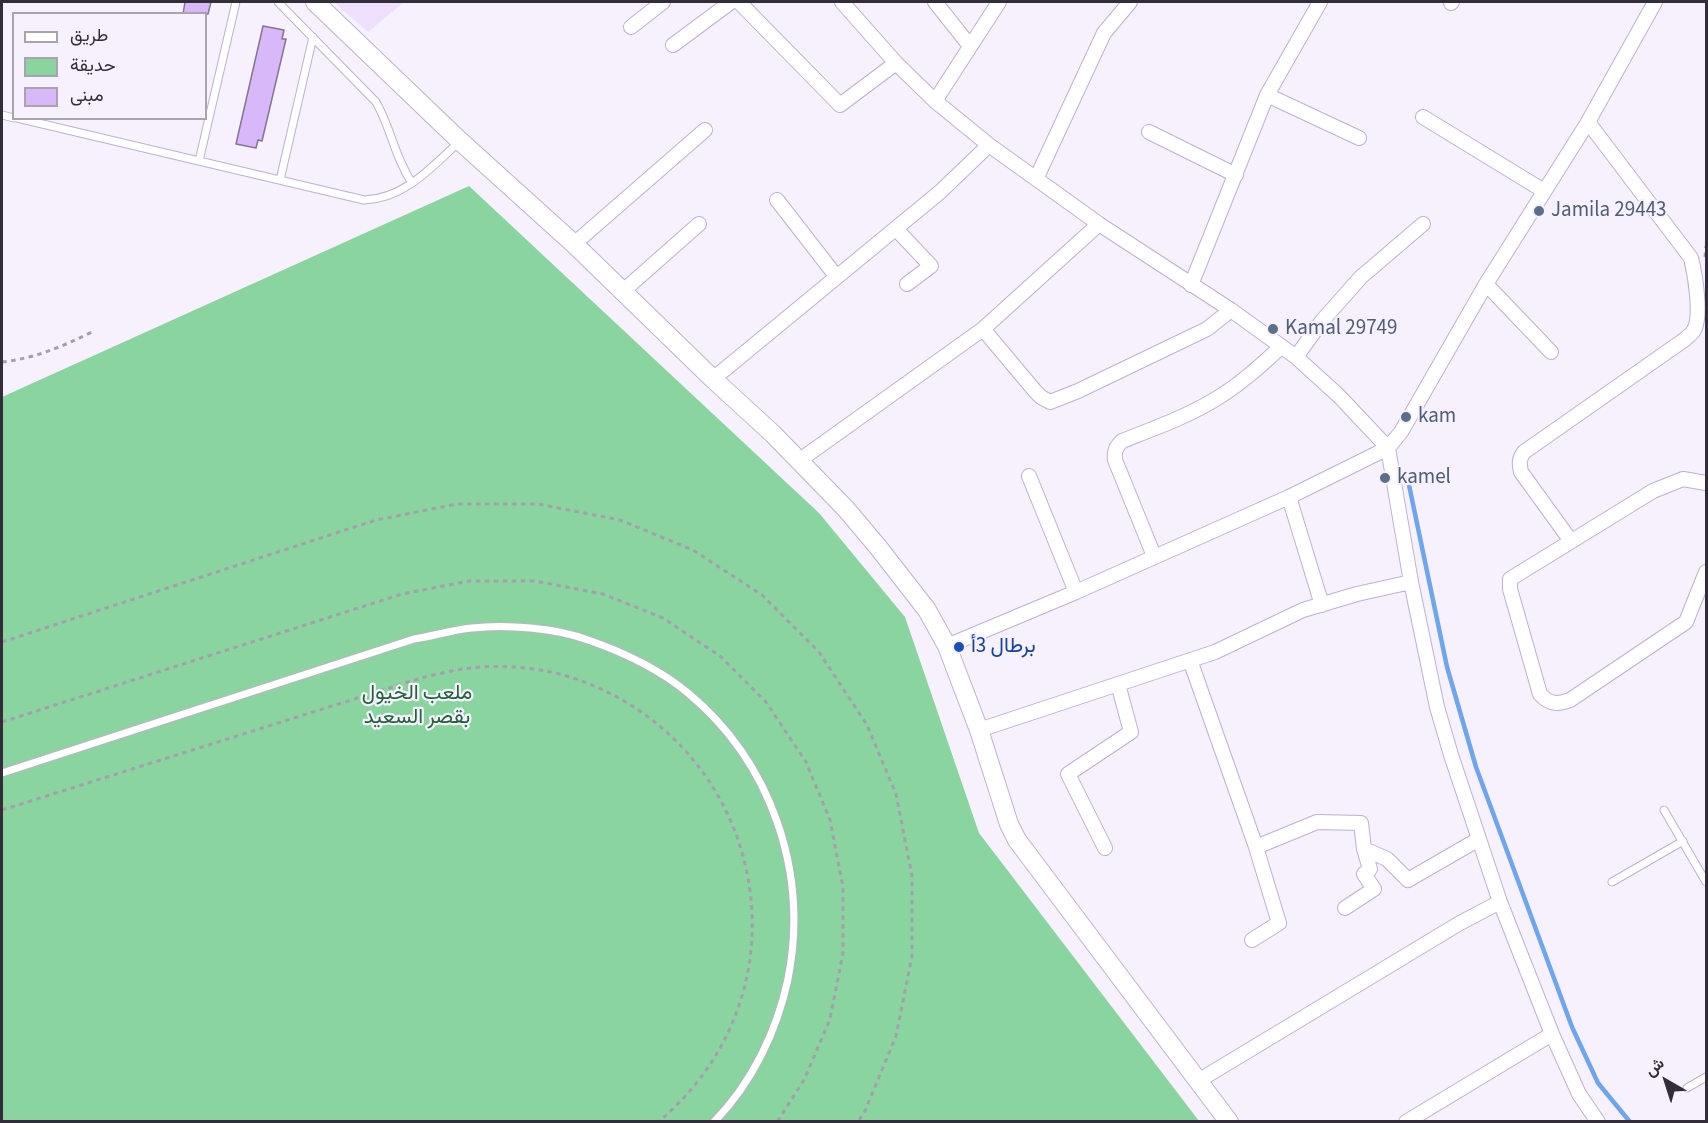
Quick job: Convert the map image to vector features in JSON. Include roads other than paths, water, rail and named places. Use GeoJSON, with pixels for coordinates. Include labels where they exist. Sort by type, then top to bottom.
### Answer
{"type":"FeatureCollection","features":[{"type":"Feature","properties":{"kind":"street"},"geometry":{"type":"LineString","coordinates":[[315,2],[460,141],[574,244],[800,460],[846,509],[908,584],[927,610],[947,646],[979,730],[1005,814],[1017,840],[1229,1122]]}},
{"type":"Feature","properties":{"kind":"street"},"geometry":{"type":"LineString","coordinates":[[631,27],[663,2]]}},
{"type":"Feature","properties":{"kind":"street"},"geometry":{"type":"LineString","coordinates":[[673,45],[731,2]]}},
{"type":"Feature","properties":{"kind":"street"},"geometry":{"type":"LineString","coordinates":[[740,2],[840,105],[896,63]]}},
{"type":"Feature","properties":{"kind":"street"},"geometry":{"type":"LineString","coordinates":[[842,2],[896,63],[936,101],[989,145],[1099,224],[1231,310],[1296,357],[1340,396],[1388,448],[1411,582],[1437,707],[1500,902],[1552,1034],[1579,1094],[1597,1121]]}},
{"type":"Feature","properties":{"kind":"street"},"geometry":{"type":"LineString","coordinates":[[935,2],[970,46]]}},
{"type":"Feature","properties":{"kind":"street"},"geometry":{"type":"LineString","coordinates":[[936,101],[999,2]]}},
{"type":"Feature","properties":{"kind":"street"},"geometry":{"type":"LineString","coordinates":[[1036,179],[1104,33],[1130,2]]}},
{"type":"Feature","properties":{"kind":"street"},"geometry":{"type":"LineString","coordinates":[[1191,285],[1267,95],[1320,2]]}},
{"type":"Feature","properties":{"kind":"street"},"geometry":{"type":"LineString","coordinates":[[947,646],[1076,592],[1289,496],[1388,448],[1401,432],[1486,284],[1588,122],[1655,2]]}},
{"type":"Feature","properties":{"kind":"street"},"geometry":{"type":"LineString","coordinates":[[1267,95],[1359,138]]}},
{"type":"Feature","properties":{"kind":"street"},"geometry":{"type":"LineString","coordinates":[[1423,117],[1544,191]]}},
{"type":"Feature","properties":{"kind":"street"},"geometry":{"type":"LineString","coordinates":[[1571,541],[1521,472],[1520,458],[1524,452],[1683,340],[1693,332],[1697,318],[1695,273],[1691,258],[1588,122]]}},
{"type":"Feature","properties":{"kind":"street"},"geometry":{"type":"LineString","coordinates":[[574,244],[705,130]]}},
{"type":"Feature","properties":{"kind":"street"},"geometry":{"type":"LineString","coordinates":[[1149,132],[1236,175]]}},
{"type":"Feature","properties":{"kind":"street"},"geometry":{"type":"LineString","coordinates":[[714,379],[940,192],[989,145]]}},
{"type":"Feature","properties":{"kind":"street"},"geometry":{"type":"LineString","coordinates":[[777,200],[836,276]]}},
{"type":"Feature","properties":{"kind":"street"},"geometry":{"type":"LineString","coordinates":[[622,292],[699,224]]}},
{"type":"Feature","properties":{"kind":"street"},"geometry":{"type":"LineString","coordinates":[[800,460],[983,328],[1099,224]]}},
{"type":"Feature","properties":{"kind":"street"},"geometry":{"type":"LineString","coordinates":[[1296,357],[1322,321],[1361,277],[1423,224]]}},
{"type":"Feature","properties":{"kind":"street"},"geometry":{"type":"LineString","coordinates":[[896,229],[931,266],[907,284]]}},
{"type":"Feature","properties":{"kind":"street"},"geometry":{"type":"LineString","coordinates":[[1486,284],[1551,352]]}},
{"type":"Feature","properties":{"kind":"street"},"geometry":{"type":"LineString","coordinates":[[983,328],[1035,391],[1050,402],[1078,391],[1207,329],[1231,310]]}},
{"type":"Feature","properties":{"kind":"street"},"geometry":{"type":"LineString","coordinates":[[1154,556],[1115,459],[1116,447],[1122,441],[1193,412],[1219,397],[1237,385],[1281,347]]}},
{"type":"Feature","properties":{"kind":"street"},"geometry":{"type":"LineString","coordinates":[[1029,476],[1076,592]]}},
{"type":"Feature","properties":{"kind":"street"},"geometry":{"type":"LineString","coordinates":[[1707,483],[1683,479],[1653,491],[1514,576],[1509,584],[1540,693],[1546,700],[1555,704],[1570,700],[1686,622],[1707,572]]}},
{"type":"Feature","properties":{"kind":"street"},"geometry":{"type":"LineString","coordinates":[[1289,496],[1322,605]]}},
{"type":"Feature","properties":{"kind":"street"},"geometry":{"type":"LineString","coordinates":[[979,730],[1215,652],[1281,620],[1322,605],[1411,582]]}},
{"type":"Feature","properties":{"kind":"street"},"geometry":{"type":"LineString","coordinates":[[1190,660],[1256,847],[1279,922],[1252,939]]}},
{"type":"Feature","properties":{"kind":"street"},"geometry":{"type":"LineString","coordinates":[[1105,848],[1068,774],[1131,732],[1118,684]]}},
{"type":"Feature","properties":{"kind":"street"},"geometry":{"type":"LineString","coordinates":[[1256,847],[1317,822],[1361,823],[1364,849],[1370,869],[1364,874],[1374,890],[1345,908]]}},
{"type":"Feature","properties":{"kind":"street"},"geometry":{"type":"LineString","coordinates":[[1364,849],[1387,859],[1408,880],[1479,839]]}},
{"type":"Feature","properties":{"kind":"street"},"geometry":{"type":"LineString","coordinates":[[1198,1081],[1460,923],[1500,902]]}},
{"type":"Feature","properties":{"kind":"street"},"geometry":{"type":"LineString","coordinates":[[1406,1122],[1552,1034]]}},
{"type":"Feature","properties":{"kind":"lane"},"geometry":{"type":"LineString","coordinates":[[199,161],[236,2]]}},
{"type":"Feature","properties":{"kind":"lane"},"geometry":{"type":"LineString","coordinates":[[278,2],[376,102],[402,169],[412,183]]}},
{"type":"Feature","properties":{"kind":"lane"},"geometry":{"type":"LineString","coordinates":[[280,180],[313,37]]}},
{"type":"Feature","properties":{"kind":"lane"},"geometry":{"type":"LineString","coordinates":[[24,120],[364,200],[377,200],[390,196],[412,183],[460,141]]}},
{"type":"Feature","properties":{"kind":"lane"},"geometry":{"type":"LineString","coordinates":[[2,772],[414,639],[471,628],[528,627],[587,639],[639,660],[688,693],[728,733],[762,784],[782,834],[794,892],[794,948],[782,1005],[760,1059],[728,1107],[714,1122]]}},
{"type":"Feature","properties":{"kind":"lane"},"geometry":{"type":"LineString","coordinates":[[1664,810],[1707,882]]}},
{"type":"Feature","properties":{"kind":"lane"},"geometry":{"type":"LineString","coordinates":[[1612,882],[1683,841]]}},
{"type":"Feature","properties":{"kind":"lane"},"geometry":{"type":"LineString","coordinates":[[1687,1088],[1707,1077]]}},
{"type":"Feature","properties":{"kind":"waterway"},"geometry":{"type":"LineString","coordinates":[[1409,485],[1447,667],[1476,767],[1572,1027],[1598,1083],[1630,1122]]}},
{"type":"Feature","properties":{"kind":"place","name":"Jamila 29443"},"geometry":{"type":"Point","coordinates":[1539,211]}},
{"type":"Feature","properties":{"kind":"place","name":"Kamal 29749"},"geometry":{"type":"Point","coordinates":[1273,329]}},
{"type":"Feature","properties":{"kind":"place","name":"kam"},"geometry":{"type":"Point","coordinates":[1406,417]}},
{"type":"Feature","properties":{"kind":"place","name":"kamel"},"geometry":{"type":"Point","coordinates":[1385,478]}},
{"type":"Feature","properties":{"kind":"place","name":"برطال 3أ"},"geometry":{"type":"Point","coordinates":[959,647]}},
{"type":"Feature","properties":{"kind":"park label","name":"ملعب الخيول بقصر السعيد"},"geometry":{"type":"Point","coordinates":[417,706]}}]}
